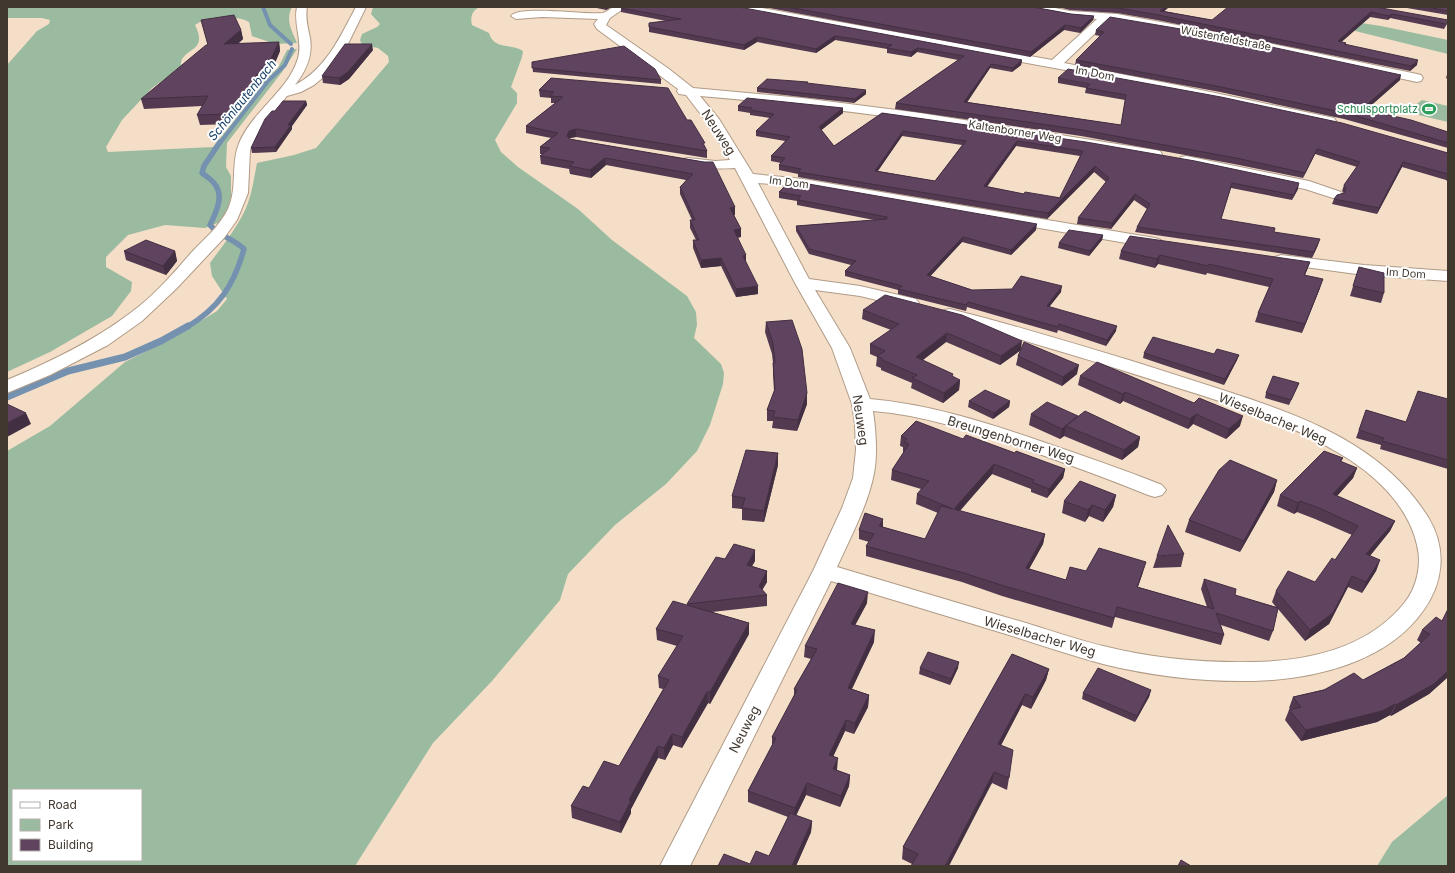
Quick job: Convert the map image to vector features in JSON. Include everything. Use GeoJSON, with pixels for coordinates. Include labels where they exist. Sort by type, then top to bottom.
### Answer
{"type":"FeatureCollection","features":[{"type":"Feature","properties":{"kind":"street"},"geometry":{"type":"LineString","coordinates":[[7,387],[29,378],[101,340],[150,306],[222,230],[232,217],[238,202],[241,190],[240,164],[248,138],[260,118],[293,79],[304,59],[306,45],[301,16],[302,7]]}},
{"type":"Feature","properties":{"kind":"street","name":"Im Dom"},"geometry":{"type":"LineString","coordinates":[[739,7],[1227,98],[1344,124]]}},
{"type":"Feature","properties":{"kind":"street","name":"Wüstenfeldstraße"},"geometry":{"type":"LineString","coordinates":[[1033,7],[1070,14],[1107,16],[1215,35],[1417,78]]}},
{"type":"Feature","properties":{"kind":"street"},"geometry":{"type":"LineString","coordinates":[[282,93],[293,92],[305,86],[328,65],[343,43],[360,9]]}},
{"type":"Feature","properties":{"kind":"street"},"geometry":{"type":"LineString","coordinates":[[516,16],[613,11]]}},
{"type":"Feature","properties":{"kind":"street","name":"Neuweg"},"geometry":{"type":"LineString","coordinates":[[613,11],[602,20],[601,27],[689,91],[712,119],[744,171],[803,283],[841,348],[862,404],[866,450],[863,478],[853,508],[824,571],[675,866]]}},
{"type":"Feature","properties":{"kind":"street"},"geometry":{"type":"LineString","coordinates":[[1054,65],[1107,16]]}},
{"type":"Feature","properties":{"kind":"street","name":"Kaltenborner Weg"},"geometry":{"type":"LineString","coordinates":[[666,89],[786,100],[897,113],[1036,134],[1168,157],[1303,183],[1336,195]]}},
{"type":"Feature","properties":{"kind":"street","name":"Im Dom"},"geometry":{"type":"LineString","coordinates":[[678,160],[710,164],[744,171],[768,179],[803,183],[1167,245]]}},
{"type":"Feature","properties":{"kind":"street","name":"Im Dom"},"geometry":{"type":"LineString","coordinates":[[1266,258],[1364,270],[1448,276]]}},
{"type":"Feature","properties":{"kind":"street","name":"Wieselbacher Weg"},"geometry":{"type":"LineString","coordinates":[[803,283],[860,291],[1004,328],[1218,395],[1310,430],[1342,446],[1366,461],[1387,479],[1404,498],[1419,519],[1431,556],[1428,580],[1420,600],[1407,616],[1386,635],[1361,650],[1330,662],[1300,668],[1235,672],[1188,669],[1146,664],[1104,655],[824,571]]}},
{"type":"Feature","properties":{"kind":"street","name":"Breungenborner Weg"},"geometry":{"type":"LineString","coordinates":[[862,404],[884,405],[910,410],[987,431],[1079,460],[1155,490]]}},
{"type":"Feature","properties":{"kind":"green space"},"geometry":{"type":"Polygon","coordinates":[[[7,7],[292,7],[289,21],[297,43],[275,44],[252,36],[249,22],[238,18],[218,19],[200,22],[195,25],[199,36],[196,46],[183,58],[181,67],[152,88],[122,120],[106,147],[108,152],[213,147],[249,102],[259,85],[278,68],[287,50],[297,49],[282,72],[227,143],[226,167],[231,176],[231,196],[228,209],[220,222],[205,228],[165,225],[128,235],[106,257],[106,267],[132,282],[131,291],[112,316],[50,352],[7,372],[7,65],[37,31],[49,24],[50,20],[42,18],[7,18],[7,7]]]}},
{"type":"Feature","properties":{"kind":"green space"},"geometry":{"type":"Polygon","coordinates":[[[373,7],[539,7],[478,8],[472,15],[472,25],[489,33],[495,42],[523,51],[511,87],[517,93],[517,103],[495,140],[501,152],[518,167],[578,209],[612,240],[687,296],[696,312],[697,325],[694,338],[721,364],[724,373],[723,384],[710,425],[697,451],[666,484],[615,525],[568,574],[560,600],[492,681],[433,743],[355,866],[7,866],[7,451],[50,426],[125,362],[173,338],[217,311],[227,299],[212,276],[210,263],[234,229],[246,208],[257,163],[294,155],[316,148],[389,62],[388,56],[378,48],[362,45],[360,40],[362,34],[380,24],[371,14],[373,7]]]}},
{"type":"Feature","properties":{"kind":"green space"},"geometry":{"type":"Polygon","coordinates":[[[1348,21],[1381,26],[1448,40],[1448,54],[1327,24],[1348,21]]]}},
{"type":"Feature","properties":{"kind":"green space","name":"Schulsportplatz"},"geometry":{"type":"Polygon","coordinates":[[[1422,100],[1448,106],[1448,122],[1406,112],[1422,100]]]}},
{"type":"Feature","properties":{"kind":"green space"},"geometry":{"type":"Polygon","coordinates":[[[1448,795],[1448,866],[1377,866],[1392,842],[1448,795]]]}},
{"type":"Feature","properties":{"kind":"building"},"geometry":{"type":"Polygon","coordinates":[[[739,7],[1022,60],[1013,68],[991,64],[964,102],[1121,125],[1126,95],[1086,88],[1090,84],[1058,78],[1068,69],[1221,97],[1342,123],[1448,153],[1448,174],[1403,162],[1379,208],[1334,199],[1337,195],[1344,193],[1346,189],[1344,185],[1360,162],[1317,149],[1305,173],[1236,158],[1082,130],[896,103],[964,56],[918,48],[911,52],[887,48],[892,45],[835,36],[816,49],[757,37],[744,45],[649,27],[649,23],[681,19],[621,8],[739,7]]]}},
{"type":"Feature","properties":{"kind":"building"},"geometry":{"type":"Polygon","coordinates":[[[788,7],[1033,7],[1071,14],[1094,16],[1081,28],[1065,25],[1031,52],[788,7]]]}},
{"type":"Feature","properties":{"kind":"building"},"geometry":{"type":"Polygon","coordinates":[[[1101,7],[1165,7],[1160,11],[1212,20],[1228,7],[1376,7],[1448,21],[1446,24],[1392,14],[1389,16],[1371,12],[1338,41],[1346,43],[1344,44],[1418,60],[1411,66],[1158,15],[1118,8],[1101,7]]]}},
{"type":"Feature","properties":{"kind":"building"},"geometry":{"type":"Polygon","coordinates":[[[1427,7],[1448,7],[1448,11],[1427,7]]]}},
{"type":"Feature","properties":{"kind":"building"},"geometry":{"type":"Polygon","coordinates":[[[234,15],[241,30],[224,44],[279,42],[270,61],[263,67],[227,114],[197,115],[208,96],[141,99],[206,45],[208,45],[201,20],[234,15]]]}},
{"type":"Feature","properties":{"kind":"building"},"geometry":{"type":"Polygon","coordinates":[[[1110,17],[1216,35],[1401,75],[1362,109],[1411,120],[1448,132],[1448,143],[1346,113],[1221,87],[1076,60],[1104,32],[1096,30],[1110,17]]]}},
{"type":"Feature","properties":{"kind":"building"},"geometry":{"type":"Polygon","coordinates":[[[345,44],[372,44],[348,72],[339,78],[322,76],[345,44]]]}},
{"type":"Feature","properties":{"kind":"building"},"geometry":{"type":"Polygon","coordinates":[[[624,46],[655,69],[661,80],[532,68],[532,62],[624,46]]]}},
{"type":"Feature","properties":{"kind":"building"},"geometry":{"type":"Polygon","coordinates":[[[551,78],[668,88],[687,120],[691,120],[705,143],[703,143],[707,151],[576,129],[569,131],[567,136],[570,139],[575,140],[704,162],[713,162],[735,207],[730,208],[741,229],[734,230],[746,255],[743,256],[758,286],[736,289],[721,258],[701,260],[693,240],[699,240],[690,220],[695,220],[680,187],[693,174],[605,158],[590,170],[569,166],[574,162],[540,156],[550,148],[540,147],[558,133],[526,126],[563,97],[550,96],[554,92],[539,90],[551,78]]]}},
{"type":"Feature","properties":{"kind":"building"},"geometry":{"type":"Polygon","coordinates":[[[767,79],[808,82],[807,83],[866,90],[855,99],[757,88],[767,79]]]}},
{"type":"Feature","properties":{"kind":"building"},"geometry":{"type":"Polygon","coordinates":[[[747,98],[843,108],[819,127],[834,146],[882,113],[1086,142],[1195,161],[1299,183],[1294,195],[1232,183],[1221,219],[1275,228],[1274,232],[1320,239],[1314,252],[1137,227],[1150,204],[1135,194],[1112,223],[1078,218],[1109,178],[1095,166],[1048,213],[798,172],[801,169],[779,165],[785,158],[771,156],[790,137],[756,131],[774,114],[750,110],[752,108],[738,106],[747,98]],[[903,131],[875,171],[935,181],[966,141],[903,131]],[[1017,141],[984,186],[1024,194],[1025,192],[1061,198],[1060,197],[1083,151],[1017,141]]]}},
{"type":"Feature","properties":{"kind":"building"},"geometry":{"type":"Polygon","coordinates":[[[283,101],[306,101],[288,125],[291,125],[275,147],[251,148],[265,119],[272,111],[275,111],[283,101]]]}},
{"type":"Feature","properties":{"kind":"building"},"geometry":{"type":"Polygon","coordinates":[[[789,182],[803,183],[1037,224],[1011,250],[963,237],[927,275],[972,290],[1012,289],[1021,276],[1062,286],[1047,306],[1117,326],[1107,340],[1059,324],[1058,327],[968,302],[966,305],[898,289],[902,286],[845,271],[856,261],[809,249],[796,226],[887,219],[887,217],[798,200],[801,196],[779,192],[789,182]]]}},
{"type":"Feature","properties":{"kind":"building"},"geometry":{"type":"Polygon","coordinates":[[[1069,230],[1103,235],[1090,251],[1059,243],[1069,230]]]}},
{"type":"Feature","properties":{"kind":"building"},"geometry":{"type":"Polygon","coordinates":[[[1130,236],[1310,262],[1304,275],[1323,279],[1305,324],[1258,313],[1273,279],[1209,264],[1208,266],[1160,255],[1157,259],[1121,251],[1130,236]]]}},
{"type":"Feature","properties":{"kind":"building"},"geometry":{"type":"Polygon","coordinates":[[[146,240],[175,251],[163,266],[124,251],[146,240]]]}},
{"type":"Feature","properties":{"kind":"building"},"geometry":{"type":"Polygon","coordinates":[[[1359,267],[1384,273],[1384,293],[1353,286],[1359,267]]]}},
{"type":"Feature","properties":{"kind":"building"},"geometry":{"type":"Polygon","coordinates":[[[885,295],[962,315],[1022,341],[1001,356],[947,333],[916,357],[953,374],[952,376],[960,380],[944,393],[912,378],[917,375],[882,360],[883,359],[877,356],[885,351],[870,344],[899,324],[863,310],[885,295]]]}},
{"type":"Feature","properties":{"kind":"building"},"geometry":{"type":"Polygon","coordinates":[[[792,320],[802,349],[807,393],[798,420],[773,417],[775,411],[767,410],[775,389],[773,363],[775,363],[773,343],[766,322],[792,320]]]}},
{"type":"Feature","properties":{"kind":"building"},"geometry":{"type":"Polygon","coordinates":[[[1153,337],[1214,354],[1217,349],[1239,355],[1225,379],[1144,353],[1153,337]]]}},
{"type":"Feature","properties":{"kind":"building"},"geometry":{"type":"Polygon","coordinates":[[[1024,342],[1079,365],[1063,377],[1018,356],[1024,342]]]}},
{"type":"Feature","properties":{"kind":"building"},"geometry":{"type":"Polygon","coordinates":[[[1097,362],[1194,403],[1199,398],[1243,416],[1229,429],[1196,414],[1190,419],[1125,392],[1123,394],[1080,376],[1097,362]]]}},
{"type":"Feature","properties":{"kind":"building"},"geometry":{"type":"Polygon","coordinates":[[[1273,376],[1299,383],[1291,400],[1266,393],[1273,376]]]}},
{"type":"Feature","properties":{"kind":"building"},"geometry":{"type":"Polygon","coordinates":[[[985,390],[1010,401],[994,413],[969,401],[985,390]]]}},
{"type":"Feature","properties":{"kind":"building"},"geometry":{"type":"Polygon","coordinates":[[[1418,391],[1448,399],[1448,460],[1382,441],[1384,438],[1359,430],[1366,410],[1406,422],[1418,391]]]}},
{"type":"Feature","properties":{"kind":"building"},"geometry":{"type":"Polygon","coordinates":[[[1047,402],[1078,416],[1062,429],[1031,414],[1047,402]]]}},
{"type":"Feature","properties":{"kind":"building"},"geometry":{"type":"Polygon","coordinates":[[[7,404],[26,413],[7,423],[7,404]]]}},
{"type":"Feature","properties":{"kind":"building"},"geometry":{"type":"Polygon","coordinates":[[[1085,411],[1140,437],[1124,450],[1066,426],[1085,411]]]}},
{"type":"Feature","properties":{"kind":"building"},"geometry":{"type":"Polygon","coordinates":[[[916,421],[963,439],[966,435],[1065,469],[1049,489],[1032,482],[1034,480],[994,464],[954,509],[1045,534],[1026,568],[1066,580],[1070,567],[1086,571],[1099,548],[1146,562],[1137,587],[1214,609],[1204,579],[1236,589],[1235,595],[1278,608],[1273,631],[1216,613],[1224,635],[1117,607],[1114,618],[964,573],[866,546],[874,534],[859,530],[865,513],[883,519],[879,526],[925,539],[941,506],[953,509],[917,494],[929,481],[892,470],[909,444],[904,442],[907,439],[901,436],[916,421]]]}},
{"type":"Feature","properties":{"kind":"building"},"geometry":{"type":"Polygon","coordinates":[[[746,450],[778,453],[764,511],[742,508],[745,498],[732,496],[746,450]]]}},
{"type":"Feature","properties":{"kind":"building"},"geometry":{"type":"Polygon","coordinates":[[[1324,451],[1343,458],[1340,461],[1357,468],[1333,494],[1395,521],[1366,554],[1380,560],[1366,582],[1352,576],[1333,613],[1310,630],[1276,591],[1288,571],[1315,582],[1332,558],[1335,560],[1358,526],[1319,508],[1300,501],[1298,503],[1280,495],[1324,451]]]}},
{"type":"Feature","properties":{"kind":"building"},"geometry":{"type":"Polygon","coordinates":[[[1230,460],[1277,480],[1244,541],[1189,520],[1219,470],[1230,460]]]}},
{"type":"Feature","properties":{"kind":"building"},"geometry":{"type":"Polygon","coordinates":[[[1080,481],[1116,495],[1105,510],[1092,505],[1088,510],[1064,501],[1080,481]]]}},
{"type":"Feature","properties":{"kind":"building"},"geometry":{"type":"Polygon","coordinates":[[[1168,525],[1184,554],[1157,556],[1168,525]]]}},
{"type":"Feature","properties":{"kind":"building"},"geometry":{"type":"Polygon","coordinates":[[[734,544],[755,550],[747,565],[767,571],[759,586],[767,595],[687,604],[716,557],[725,559],[734,544]]]}},
{"type":"Feature","properties":{"kind":"building"},"geometry":{"type":"Polygon","coordinates":[[[838,583],[868,592],[851,624],[875,630],[848,688],[869,695],[855,723],[846,720],[829,755],[838,758],[833,769],[850,775],[841,796],[807,783],[795,808],[748,791],[776,738],[772,737],[797,690],[794,689],[817,649],[805,646],[838,583]]]}},
{"type":"Feature","properties":{"kind":"building"},"geometry":{"type":"Polygon","coordinates":[[[673,601],[749,623],[710,692],[707,692],[682,737],[672,734],[664,748],[658,746],[629,800],[631,801],[620,822],[571,806],[583,786],[589,788],[604,761],[619,766],[669,680],[658,676],[683,636],[656,629],[673,601]]]}},
{"type":"Feature","properties":{"kind":"building"},"geometry":{"type":"Polygon","coordinates":[[[1448,609],[1448,671],[1434,684],[1382,711],[1306,730],[1289,710],[1301,707],[1293,697],[1324,690],[1354,673],[1363,680],[1404,658],[1430,634],[1422,630],[1436,617],[1442,621],[1448,609]]]}},
{"type":"Feature","properties":{"kind":"building"},"geometry":{"type":"Polygon","coordinates":[[[928,652],[959,662],[951,679],[920,668],[928,652]]]}},
{"type":"Feature","properties":{"kind":"building"},"geometry":{"type":"Polygon","coordinates":[[[1012,654],[1049,669],[1033,697],[1025,694],[998,744],[1013,750],[1009,778],[994,772],[945,866],[911,866],[918,854],[903,847],[1012,654]]]}},
{"type":"Feature","properties":{"kind":"building"},"geometry":{"type":"Polygon","coordinates":[[[1098,668],[1151,690],[1137,716],[1083,693],[1098,668]]]}},
{"type":"Feature","properties":{"kind":"building"},"geometry":{"type":"Polygon","coordinates":[[[790,813],[812,821],[792,866],[718,866],[724,854],[750,864],[756,851],[769,856],[790,813]]]}},
{"type":"Feature","properties":{"kind":"building"},"geometry":{"type":"Polygon","coordinates":[[[1181,860],[1191,866],[1178,866],[1181,860]]]}},
{"type":"Feature","properties":{"kind":"waterway","name":"Schönlautenbach"},"geometry":{"type":"LineString","coordinates":[[263,7],[270,25],[291,44]]}},
{"type":"Feature","properties":{"kind":"waterway","name":"Schönlautenbach"},"geometry":{"type":"LineString","coordinates":[[220,143],[268,81],[285,65],[292,49]]}},
{"type":"Feature","properties":{"kind":"waterway","name":"Schönlautenbach"},"geometry":{"type":"LineString","coordinates":[[187,327],[208,312],[224,294],[235,274],[244,249],[210,225],[218,206],[219,196],[215,184],[202,173],[204,166],[220,142]]}},
{"type":"Feature","properties":{"kind":"waterway","name":"Schönlautenbach"},"geometry":{"type":"LineString","coordinates":[[7,397],[68,371],[125,357],[161,341],[188,326]]}},
{"type":"Feature","properties":{"kind":"place","name":"Schulsportplatz"},"geometry":{"type":"Point","coordinates":[1429,109]}}]}
